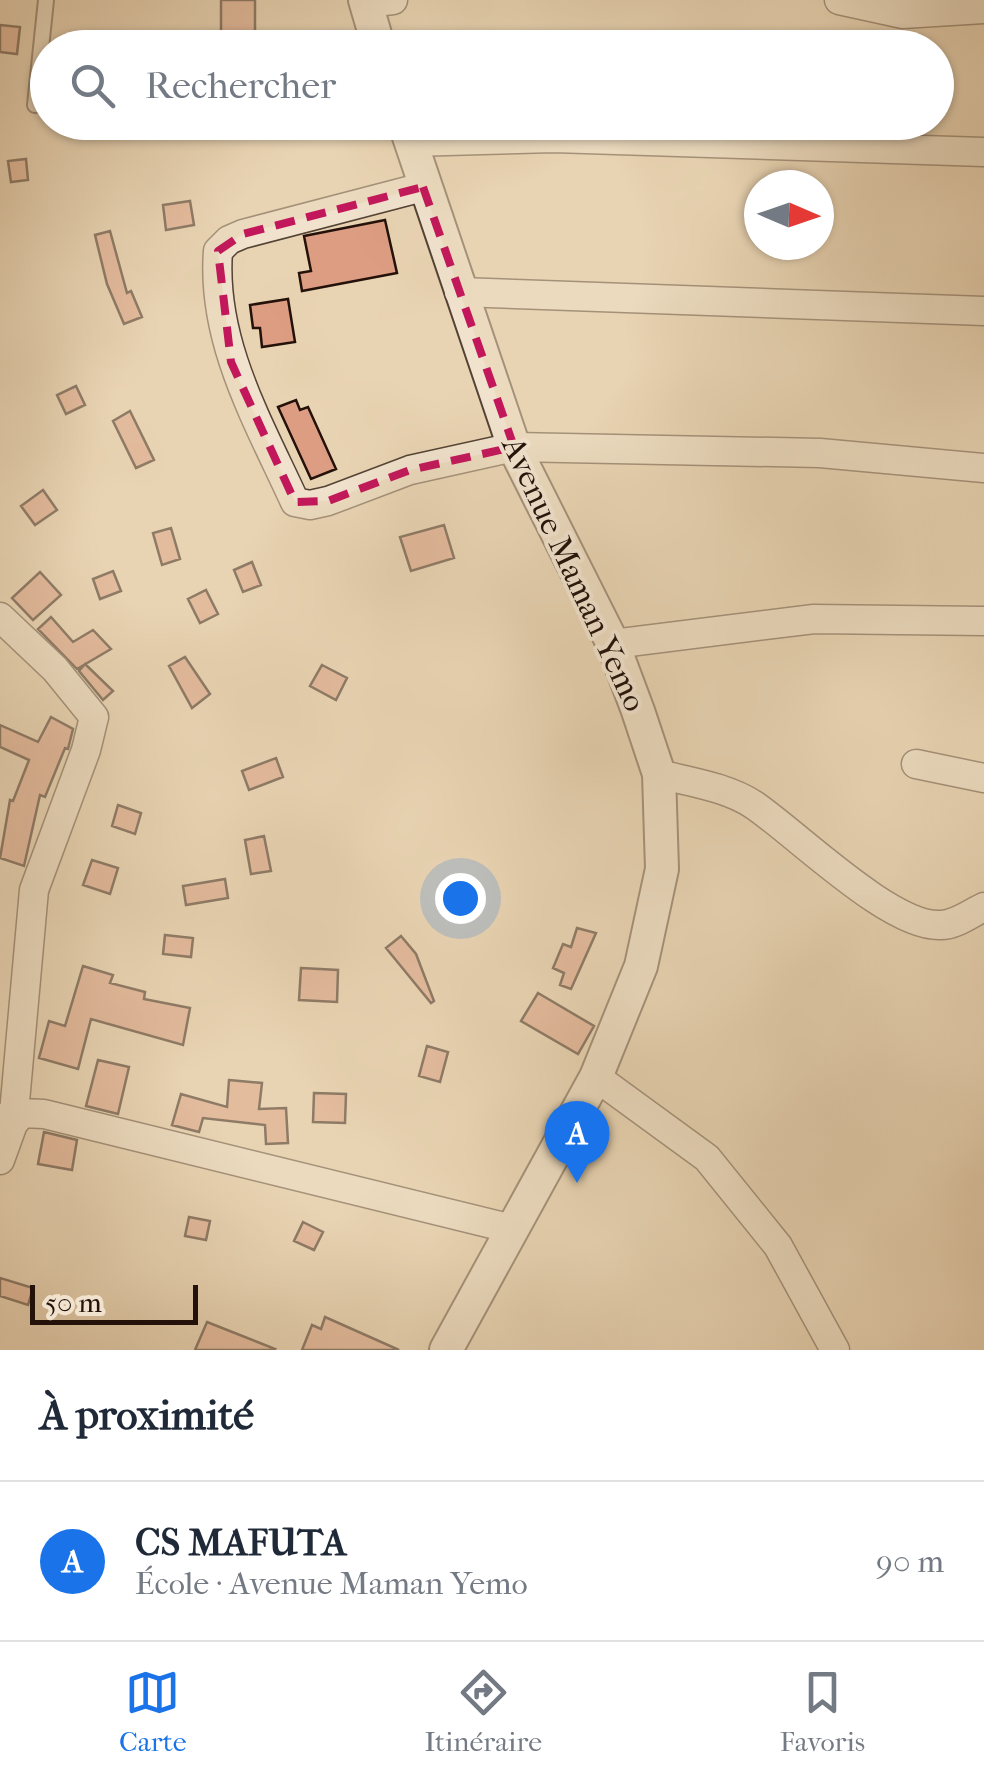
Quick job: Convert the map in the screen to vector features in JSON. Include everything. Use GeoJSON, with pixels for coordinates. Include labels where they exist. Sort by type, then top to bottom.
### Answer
{"type":"FeatureCollection","features":[{"type":"Feature","properties":{"kind":"street"},"geometry":{"type":"LineString","coordinates":[[839,0],[904,14],[984,9]]}},
{"type":"Feature","properties":{"kind":"street"},"geometry":{"type":"LineString","coordinates":[[375,1],[378,30]]}},
{"type":"Feature","properties":{"kind":"street","name":"Avenue Maman Yemo"},"geometry":{"type":"LineString","coordinates":[[409,140],[514,447],[613,644],[659,774],[662,869],[640,966],[596,1077],[446,1350]]}},
{"type":"Feature","properties":{"kind":"street"},"geometry":{"type":"LineString","coordinates":[[615,140],[984,152]]}},
{"type":"Feature","properties":{"kind":"street"},"geometry":{"type":"LineString","coordinates":[[423,187],[229,240],[218,252],[216,276],[231,362],[296,502],[310,505],[328,501],[410,470],[514,447],[820,454],[984,468]]}},
{"type":"Feature","properties":{"kind":"street"},"geometry":{"type":"LineString","coordinates":[[459,292],[984,311]]}},
{"type":"Feature","properties":{"kind":"street"},"geometry":{"type":"LineString","coordinates":[[0,617],[56,669],[94,717],[86,750],[34,890],[0,1160]]}},
{"type":"Feature","properties":{"kind":"street"},"geometry":{"type":"LineString","coordinates":[[613,644],[814,619],[984,621]]}},
{"type":"Feature","properties":{"kind":"street"},"geometry":{"type":"LineString","coordinates":[[916,764],[984,778]]}},
{"type":"Feature","properties":{"kind":"street"},"geometry":{"type":"LineString","coordinates":[[659,774],[723,790],[752,804],[884,905],[923,924],[950,924],[984,907]]}},
{"type":"Feature","properties":{"kind":"street"},"geometry":{"type":"LineString","coordinates":[[596,1077],[707,1158],[778,1246],[836,1350]]}},
{"type":"Feature","properties":{"kind":"street"},"geometry":{"type":"LineString","coordinates":[[6,1121],[22,1113],[44,1114],[512,1229]]}},
{"type":"Feature","properties":{"kind":"lane"},"geometry":{"type":"LineString","coordinates":[[43,30],[46,0]]}},
{"type":"Feature","properties":{"kind":"highlighted area"},"geometry":{"type":"Polygon","coordinates":[[[423,187],[514,447],[410,470],[328,501],[295,502],[231,362],[218,251],[243,234],[423,187]]]}},
{"type":"Feature","properties":{"kind":"building"},"geometry":{"type":"Polygon","coordinates":[[[221,0],[255,0],[255,30],[221,30],[221,0]]]}},
{"type":"Feature","properties":{"kind":"building"},"geometry":{"type":"Polygon","coordinates":[[[0,25],[20,27],[17,54],[0,52],[0,25]]]}},
{"type":"Feature","properties":{"kind":"building"},"geometry":{"type":"Polygon","coordinates":[[[26,159],[28,180],[11,182],[8,161],[26,159]]]}},
{"type":"Feature","properties":{"kind":"building"},"geometry":{"type":"Polygon","coordinates":[[[190,201],[194,225],[166,230],[163,205],[190,201]]]}},
{"type":"Feature","properties":{"kind":"building"},"geometry":{"type":"Polygon","coordinates":[[[385,220],[397,273],[302,291],[299,273],[311,271],[304,236],[385,220]]]}},
{"type":"Feature","properties":{"kind":"building"},"geometry":{"type":"Polygon","coordinates":[[[110,231],[127,293],[131,291],[142,317],[124,324],[107,284],[95,235],[110,231]]]}},
{"type":"Feature","properties":{"kind":"building"},"geometry":{"type":"Polygon","coordinates":[[[288,299],[295,342],[262,347],[260,328],[253,328],[250,305],[288,299]]]}},
{"type":"Feature","properties":{"kind":"building"},"geometry":{"type":"Polygon","coordinates":[[[76,386],[85,405],[66,414],[57,395],[76,386]]]}},
{"type":"Feature","properties":{"kind":"building"},"geometry":{"type":"Polygon","coordinates":[[[296,400],[300,410],[308,407],[336,469],[311,479],[278,407],[296,400]]]}},
{"type":"Feature","properties":{"kind":"building"},"geometry":{"type":"Polygon","coordinates":[[[130,411],[154,460],[136,468],[113,421],[130,411]]]}},
{"type":"Feature","properties":{"kind":"building"},"geometry":{"type":"Polygon","coordinates":[[[43,490],[57,510],[35,525],[21,506],[43,490]]]}},
{"type":"Feature","properties":{"kind":"building"},"geometry":{"type":"Polygon","coordinates":[[[444,525],[454,558],[411,571],[400,537],[444,525]]]}},
{"type":"Feature","properties":{"kind":"building"},"geometry":{"type":"Polygon","coordinates":[[[171,528],[180,559],[162,565],[153,533],[171,528]]]}},
{"type":"Feature","properties":{"kind":"building"},"geometry":{"type":"Polygon","coordinates":[[[252,562],[261,585],[243,592],[234,570],[252,562]]]}},
{"type":"Feature","properties":{"kind":"building"},"geometry":{"type":"Polygon","coordinates":[[[113,571],[121,591],[100,599],[93,579],[113,571]]]}},
{"type":"Feature","properties":{"kind":"building"},"geometry":{"type":"Polygon","coordinates":[[[40,572],[61,595],[33,620],[12,598],[40,572]]]}},
{"type":"Feature","properties":{"kind":"building"},"geometry":{"type":"Polygon","coordinates":[[[206,590],[218,614],[200,623],[188,599],[206,590]]]}},
{"type":"Feature","properties":{"kind":"building"},"geometry":{"type":"Polygon","coordinates":[[[51,617],[73,642],[93,630],[111,649],[77,669],[38,629],[51,617]]]}},
{"type":"Feature","properties":{"kind":"building"},"geometry":{"type":"Polygon","coordinates":[[[185,657],[210,694],[192,708],[169,666],[185,657]]]}},
{"type":"Feature","properties":{"kind":"building"},"geometry":{"type":"Polygon","coordinates":[[[85,664],[113,691],[103,700],[79,671],[85,664]]]}},
{"type":"Feature","properties":{"kind":"building"},"geometry":{"type":"Polygon","coordinates":[[[322,665],[347,678],[336,700],[310,686],[322,665]]]}},
{"type":"Feature","properties":{"kind":"building"},"geometry":{"type":"Polygon","coordinates":[[[51,717],[73,729],[45,797],[40,795],[24,866],[0,858],[10,800],[13,801],[29,760],[0,747],[0,725],[38,742],[51,717]]]}},
{"type":"Feature","properties":{"kind":"building"},"geometry":{"type":"Polygon","coordinates":[[[276,758],[283,777],[249,790],[242,771],[276,758]]]}},
{"type":"Feature","properties":{"kind":"building"},"geometry":{"type":"Polygon","coordinates":[[[118,805],[141,813],[135,834],[112,826],[118,805]]]}},
{"type":"Feature","properties":{"kind":"building"},"geometry":{"type":"Polygon","coordinates":[[[264,836],[271,871],[251,874],[245,840],[264,836]]]}},
{"type":"Feature","properties":{"kind":"building"},"geometry":{"type":"Polygon","coordinates":[[[92,860],[118,868],[110,894],[83,885],[92,860]]]}},
{"type":"Feature","properties":{"kind":"building"},"geometry":{"type":"Polygon","coordinates":[[[225,879],[228,898],[186,905],[183,886],[225,879]]]}},
{"type":"Feature","properties":{"kind":"building"},"geometry":{"type":"Polygon","coordinates":[[[577,928],[596,933],[571,989],[560,985],[564,973],[553,968],[563,944],[571,947],[577,928]]]}},
{"type":"Feature","properties":{"kind":"building"},"geometry":{"type":"Polygon","coordinates":[[[165,935],[193,938],[191,957],[163,954],[165,935]]]}},
{"type":"Feature","properties":{"kind":"building"},"geometry":{"type":"Polygon","coordinates":[[[401,936],[416,954],[434,1001],[431,1003],[386,948],[401,936]]]}},
{"type":"Feature","properties":{"kind":"building"},"geometry":{"type":"Polygon","coordinates":[[[83,966],[113,975],[110,983],[145,992],[144,999],[190,1008],[183,1045],[91,1019],[78,1069],[39,1058],[49,1021],[65,1026],[83,966]]]}},
{"type":"Feature","properties":{"kind":"building"},"geometry":{"type":"Polygon","coordinates":[[[301,968],[338,970],[337,1002],[299,1000],[301,968]]]}},
{"type":"Feature","properties":{"kind":"building"},"geometry":{"type":"Polygon","coordinates":[[[538,993],[594,1026],[578,1054],[521,1021],[538,993]]]}},
{"type":"Feature","properties":{"kind":"building"},"geometry":{"type":"Polygon","coordinates":[[[427,1046],[448,1052],[440,1082],[419,1076],[427,1046]]]}},
{"type":"Feature","properties":{"kind":"building"},"geometry":{"type":"Polygon","coordinates":[[[98,1060],[129,1067],[118,1114],[86,1106],[98,1060]]]}},
{"type":"Feature","properties":{"kind":"building"},"geometry":{"type":"Polygon","coordinates":[[[229,1080],[262,1083],[259,1109],[286,1108],[288,1143],[266,1144],[265,1125],[203,1118],[199,1132],[172,1125],[181,1094],[227,1107],[229,1080]]]}},
{"type":"Feature","properties":{"kind":"building"},"geometry":{"type":"Polygon","coordinates":[[[314,1093],[346,1094],[345,1123],[313,1122],[314,1093]]]}},
{"type":"Feature","properties":{"kind":"building"},"geometry":{"type":"Polygon","coordinates":[[[44,1132],[77,1140],[72,1170],[38,1164],[44,1132]]]}},
{"type":"Feature","properties":{"kind":"building"},"geometry":{"type":"Polygon","coordinates":[[[189,1217],[210,1221],[206,1240],[185,1236],[189,1217]]]}},
{"type":"Feature","properties":{"kind":"building"},"geometry":{"type":"Polygon","coordinates":[[[303,1222],[323,1232],[314,1250],[294,1241],[303,1222]]]}},
{"type":"Feature","properties":{"kind":"building"},"geometry":{"type":"Polygon","coordinates":[[[0,1278],[33,1288],[28,1305],[0,1296],[0,1278]]]}},
{"type":"Feature","properties":{"kind":"building"},"geometry":{"type":"Polygon","coordinates":[[[325,1317],[399,1350],[302,1350],[312,1325],[321,1329],[325,1317]]]}},
{"type":"Feature","properties":{"kind":"building"},"geometry":{"type":"Polygon","coordinates":[[[207,1322],[275,1349],[195,1350],[207,1322]]]}},
{"type":"Feature","properties":{"kind":"place","name":"CS MAFUTA"},"geometry":{"type":"Point","coordinates":[577,1183]}}]}
